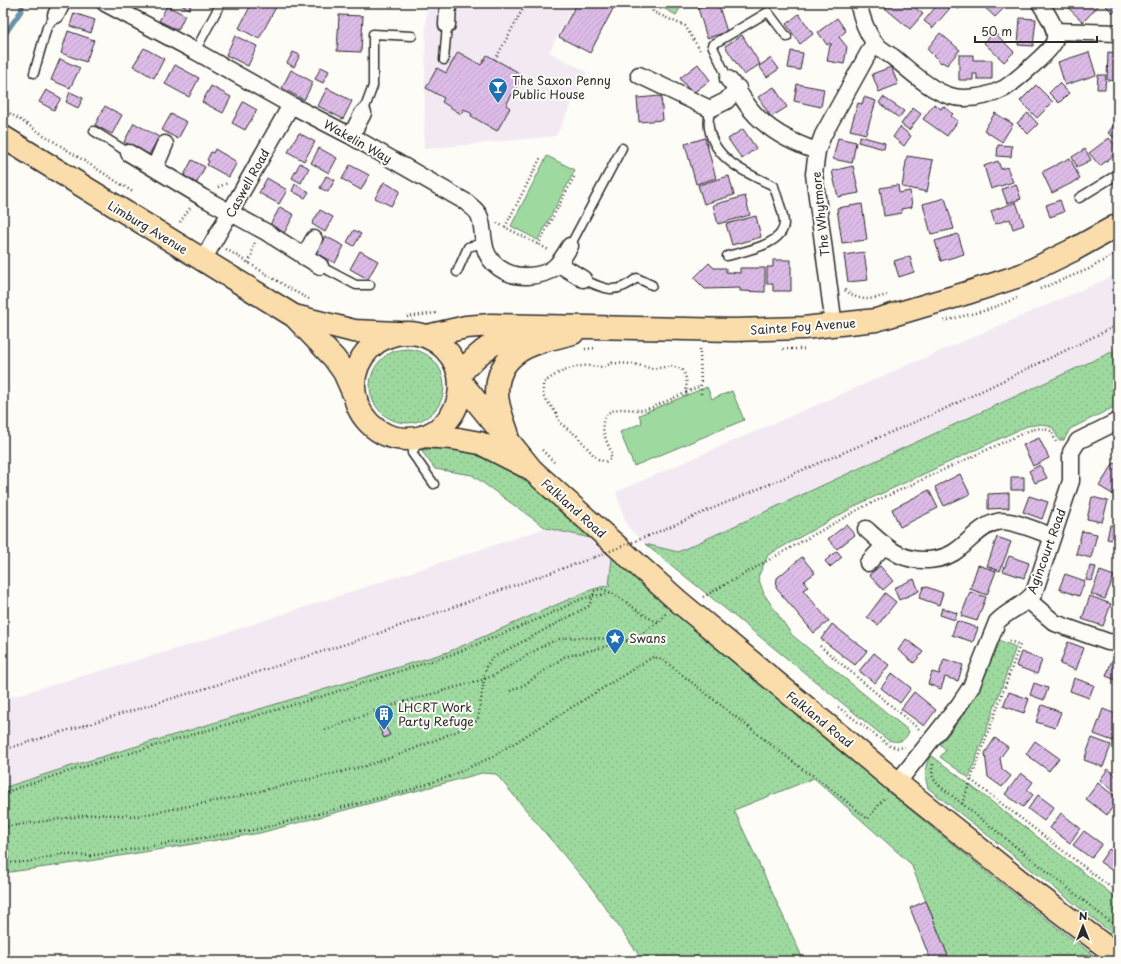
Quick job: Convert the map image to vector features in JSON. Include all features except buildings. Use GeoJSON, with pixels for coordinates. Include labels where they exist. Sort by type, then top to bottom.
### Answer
{"type":"FeatureCollection","features":[{"type":"Feature","properties":{"kind":"main road","name":"Limburg Avenue"},"geometry":{"type":"LineString","coordinates":[[3,137],[294,316],[334,358],[344,372],[356,399]]}},
{"type":"Feature","properties":{"kind":"main road","name":"Sainte Foy Avenue"},"geometry":{"type":"LineString","coordinates":[[427,336],[466,327],[541,325],[734,330],[834,326],[876,320],[1022,275],[1073,250],[1118,225]]}},
{"type":"Feature","properties":{"kind":"main road","name":"Limburg Avenue"},"geometry":{"type":"LineString","coordinates":[[294,316],[354,331],[398,333]]}},
{"type":"Feature","properties":{"kind":"main road","name":"Sainte Foy Avenue"},"geometry":{"type":"LineString","coordinates":[[460,377],[476,355],[494,343],[541,325]]}},
{"type":"Feature","properties":{"kind":"main road"},"geometry":{"type":"LineString","coordinates":[[510,443],[497,394],[499,378],[512,355],[526,346],[542,341],[605,326]]}},
{"type":"Feature","properties":{"kind":"main road"},"geometry":{"type":"LineString","coordinates":[[398,333],[427,336],[442,345],[449,352],[460,377],[460,397],[452,415],[436,431],[422,437],[408,439],[394,438],[383,434],[364,418],[356,399],[356,374],[364,355],[376,342],[398,333]]}},
{"type":"Feature","properties":{"kind":"main road","name":"Falkland Road"},"geometry":{"type":"LineString","coordinates":[[460,377],[532,470]]}},
{"type":"Feature","properties":{"kind":"main road","name":"Falkland Road"},"geometry":{"type":"LineString","coordinates":[[422,437],[452,438],[480,443],[532,470],[694,599],[897,783],[1037,895],[1118,956]]}},
{"type":"Feature","properties":{"kind":"street","name":"Wakelin Way"},"geometry":{"type":"LineString","coordinates":[[104,3],[195,51],[291,106],[351,136],[466,202],[479,214]]}},
{"type":"Feature","properties":{"kind":"street"},"geometry":{"type":"LineString","coordinates":[[447,25],[448,3]]}},
{"type":"Feature","properties":{"kind":"street"},"geometry":{"type":"LineString","coordinates":[[858,3],[864,26],[874,43],[934,89],[949,95],[964,98],[984,96],[1004,88],[1048,51],[1055,42],[1055,32],[1049,17],[1040,3]]}},
{"type":"Feature","properties":{"kind":"street"},"geometry":{"type":"LineString","coordinates":[[1055,32],[1118,33]]}},
{"type":"Feature","properties":{"kind":"street","name":"The Whytmore"},"geometry":{"type":"LineString","coordinates":[[834,326],[814,174],[817,151],[827,128],[874,43]]}},
{"type":"Feature","properties":{"kind":"street"},"geometry":{"type":"LineString","coordinates":[[639,75],[710,109],[726,101],[733,84]]}},
{"type":"Feature","properties":{"kind":"street"},"geometry":{"type":"LineString","coordinates":[[733,84],[752,111],[772,129],[797,145],[817,151]]}},
{"type":"Feature","properties":{"kind":"street","name":"Caswell Road"},"geometry":{"type":"LineString","coordinates":[[203,260],[291,106]]}},
{"type":"Feature","properties":{"kind":"street"},"geometry":{"type":"LineString","coordinates":[[351,136],[363,113]]}},
{"type":"Feature","properties":{"kind":"street"},"geometry":{"type":"LineString","coordinates":[[154,167],[165,144]]}},
{"type":"Feature","properties":{"kind":"street"},"geometry":{"type":"LineString","coordinates":[[129,153],[266,232],[320,266]]}},
{"type":"Feature","properties":{"kind":"street"},"geometry":{"type":"LineString","coordinates":[[479,214],[486,253],[504,272],[515,276],[540,276],[564,256],[583,279]]}},
{"type":"Feature","properties":{"kind":"street"},"geometry":{"type":"LineString","coordinates":[[304,257],[314,239]]}},
{"type":"Feature","properties":{"kind":"street","name":"Agincourt Road"},"geometry":{"type":"LineString","coordinates":[[897,783],[959,705],[971,687],[997,622],[1004,614],[1028,600],[1034,593],[1071,481],[1071,452],[1078,441],[1118,421]]}},
{"type":"Feature","properties":{"kind":"street"},"geometry":{"type":"LineString","coordinates":[[866,529],[900,555],[916,560],[933,560],[953,554],[983,529],[997,521],[1013,523],[1052,536]]}},
{"type":"Feature","properties":{"kind":"street"},"geometry":{"type":"LineString","coordinates":[[868,563],[885,545]]}},
{"type":"Feature","properties":{"kind":"street"},"geometry":{"type":"LineString","coordinates":[[1028,600],[1055,623],[1108,642],[1118,642]]}},
{"type":"Feature","properties":{"kind":"lane"},"geometry":{"type":"LineString","coordinates":[[195,51],[221,3]]}},
{"type":"Feature","properties":{"kind":"lane"},"geometry":{"type":"LineString","coordinates":[[34,73],[47,27],[59,9]]}},
{"type":"Feature","properties":{"kind":"lane"},"geometry":{"type":"LineString","coordinates":[[733,84],[712,45],[768,12],[787,37]]}},
{"type":"Feature","properties":{"kind":"lane"},"geometry":{"type":"LineString","coordinates":[[444,60],[447,25]]}},
{"type":"Feature","properties":{"kind":"lane"},"geometry":{"type":"LineString","coordinates":[[363,113],[373,86],[372,34],[412,36]]}},
{"type":"Feature","properties":{"kind":"lane"},"geometry":{"type":"LineString","coordinates":[[710,109],[709,128],[714,143],[725,158],[746,173],[774,186],[784,223],[781,234],[772,242],[728,256]]}},
{"type":"Feature","properties":{"kind":"lane"},"geometry":{"type":"LineString","coordinates":[[94,131],[129,153]]}},
{"type":"Feature","properties":{"kind":"lane"},"geometry":{"type":"LineString","coordinates":[[564,256],[622,148]]}},
{"type":"Feature","properties":{"kind":"lane"},"geometry":{"type":"LineString","coordinates":[[1079,198],[1118,174]]}},
{"type":"Feature","properties":{"kind":"lane"},"geometry":{"type":"LineString","coordinates":[[457,272],[468,247],[484,243]]}},
{"type":"Feature","properties":{"kind":"lane"},"geometry":{"type":"LineString","coordinates":[[320,266],[356,285],[370,285]]}},
{"type":"Feature","properties":{"kind":"lane"},"geometry":{"type":"LineString","coordinates":[[583,279],[601,288],[616,290],[627,286],[637,278],[652,285]]}},
{"type":"Feature","properties":{"kind":"lane"},"geometry":{"type":"LineString","coordinates":[[422,437],[412,453],[434,484]]}},
{"type":"Feature","properties":{"kind":"path"},"geometry":{"type":"LineString","coordinates":[[495,60],[526,3]]}},
{"type":"Feature","properties":{"kind":"path"},"geometry":{"type":"LineString","coordinates":[[650,3],[652,12],[685,26],[704,56]]}},
{"type":"Feature","properties":{"kind":"path"},"geometry":{"type":"LineString","coordinates":[[505,227],[541,157]]}},
{"type":"Feature","properties":{"kind":"path"},"geometry":{"type":"LineString","coordinates":[[538,244],[575,175]]}},
{"type":"Feature","properties":{"kind":"path"},"geometry":{"type":"LineString","coordinates":[[479,214],[564,256]]}},
{"type":"Feature","properties":{"kind":"path"},"geometry":{"type":"LineString","coordinates":[[1038,290],[1089,270],[1118,252]]}},
{"type":"Feature","properties":{"kind":"path"},"geometry":{"type":"LineString","coordinates":[[942,322],[987,310],[1024,296]]}},
{"type":"Feature","properties":{"kind":"path"},"geometry":{"type":"LineString","coordinates":[[3,750],[371,636],[648,536],[936,413],[1118,325]]}},
{"type":"Feature","properties":{"kind":"path"},"geometry":{"type":"LineString","coordinates":[[582,349],[598,347]]}},
{"type":"Feature","properties":{"kind":"path"},"geometry":{"type":"LineString","coordinates":[[693,348],[707,349]]}},
{"type":"Feature","properties":{"kind":"path"},"geometry":{"type":"LineString","coordinates":[[778,349],[807,348]]}},
{"type":"Feature","properties":{"kind":"path"},"geometry":{"type":"LineString","coordinates":[[700,349],[701,394]]}},
{"type":"Feature","properties":{"kind":"path"},"geometry":{"type":"LineString","coordinates":[[686,392],[686,375],[682,369],[671,366],[653,369],[623,363],[612,363],[603,368],[582,366],[549,378],[543,384],[543,396],[557,414],[560,423],[577,436],[596,458],[605,462],[610,459],[612,453],[602,432],[605,417],[610,411],[620,409],[643,410],[700,387]]}},
{"type":"Feature","properties":{"kind":"path"},"geometry":{"type":"LineString","coordinates":[[694,599],[863,507],[1030,430],[1041,428],[1051,431],[1059,450]]}},
{"type":"Feature","properties":{"kind":"path"},"geometry":{"type":"LineString","coordinates":[[538,446],[555,463]]}},
{"type":"Feature","properties":{"kind":"path"},"geometry":{"type":"LineString","coordinates":[[634,539],[640,544]]}},
{"type":"Feature","properties":{"kind":"path"},"geometry":{"type":"LineString","coordinates":[[3,827],[95,814],[137,816],[316,779],[401,754],[472,725],[478,719],[486,667],[492,658],[589,606],[594,591],[601,589],[612,593],[633,606],[647,618],[653,621],[660,621],[632,640],[564,657],[524,685],[510,691]]}},
{"type":"Feature","properties":{"kind":"path"},"geometry":{"type":"LineString","coordinates":[[3,793],[60,774],[323,696],[456,653],[543,617],[581,599],[612,593]]}},
{"type":"Feature","properties":{"kind":"path"},"geometry":{"type":"LineString","coordinates":[[694,599],[708,602]]}},
{"type":"Feature","properties":{"kind":"path"},"geometry":{"type":"LineString","coordinates":[[962,804],[1020,645],[992,635]]}},
{"type":"Feature","properties":{"kind":"path"},"geometry":{"type":"LineString","coordinates":[[325,730],[389,706],[485,679],[497,674],[551,643],[564,638],[632,640]]}},
{"type":"Feature","properties":{"kind":"path"},"geometry":{"type":"LineString","coordinates":[[820,646],[930,741],[939,752],[934,759],[931,774],[933,780],[1118,928]]}},
{"type":"Feature","properties":{"kind":"path"},"geometry":{"type":"LineString","coordinates":[[3,863],[27,862],[62,854],[89,856],[259,829],[406,791],[448,777],[490,758],[653,657],[662,659],[806,772],[816,777],[868,820],[897,783]]}},
{"type":"Feature","properties":{"kind":"path"},"geometry":{"type":"LineString","coordinates":[[837,706],[890,746],[898,748],[905,747],[911,743],[917,735],[930,741]]}},
{"type":"Feature","properties":{"kind":"path"},"geometry":{"type":"LineString","coordinates":[[971,780],[1118,893]]}},
{"type":"Feature","properties":{"kind":"shaded area","name":"The Saxon Penny Public House"},"geometry":{"type":"Polygon","coordinates":[[[430,3],[575,3],[549,52],[587,72],[556,136],[424,149],[426,15],[430,3]]]}},
{"type":"Feature","properties":{"kind":"shaded area"},"geometry":{"type":"Polygon","coordinates":[[[1118,274],[1118,349],[678,552],[645,544],[627,526],[616,492],[1118,274]]]}},
{"type":"Feature","properties":{"kind":"shaded area"},"geometry":{"type":"Polygon","coordinates":[[[546,528],[590,538],[612,558],[609,586],[588,591],[448,652],[3,788],[3,699],[186,646],[546,528]]]}},
{"type":"Feature","properties":{"kind":"green space"},"geometry":{"type":"Polygon","coordinates":[[[654,3],[683,3],[676,15],[654,3]]]}},
{"type":"Feature","properties":{"kind":"green space"},"geometry":{"type":"Polygon","coordinates":[[[547,156],[575,170],[538,240],[511,226],[547,156]]]}},
{"type":"Feature","properties":{"kind":"green space"},"geometry":{"type":"Polygon","coordinates":[[[407,349],[428,355],[438,365],[444,386],[438,407],[428,417],[407,423],[386,417],[376,407],[370,386],[376,365],[386,355],[407,349]]]}},
{"type":"Feature","properties":{"kind":"green space"},"geometry":{"type":"Polygon","coordinates":[[[1118,349],[1118,405],[1070,429],[1064,440],[1059,440],[1053,428],[1043,424],[1027,426],[859,504],[768,555],[758,577],[764,594],[792,635],[909,731],[906,737],[901,741],[888,740],[645,544],[678,552],[1118,349]]]}},
{"type":"Feature","properties":{"kind":"green space"},"geometry":{"type":"Polygon","coordinates":[[[707,387],[712,399],[732,391],[744,420],[634,466],[620,432],[642,423],[639,415],[707,387]]]}},
{"type":"Feature","properties":{"kind":"green space"},"geometry":{"type":"Polygon","coordinates":[[[443,448],[486,454],[549,497],[891,794],[1020,899],[1101,961],[950,961],[911,864],[814,778],[734,810],[804,961],[643,961],[593,890],[496,774],[482,773],[260,833],[89,861],[3,873],[3,788],[448,652],[588,591],[609,586],[612,558],[590,538],[546,528],[472,475],[435,469],[421,450],[443,448]]]}},
{"type":"Feature","properties":{"kind":"green space"},"geometry":{"type":"Polygon","coordinates":[[[996,639],[1016,647],[969,778],[940,757],[946,750],[940,744],[964,715],[979,683],[996,639]]]}},
{"type":"Feature","properties":{"kind":"green space"},"geometry":{"type":"Polygon","coordinates":[[[931,755],[1118,899],[1118,938],[928,788],[925,771],[931,755]]]}},
{"type":"Feature","properties":{"kind":"waterway"},"geometry":{"type":"LineString","coordinates":[[3,37],[21,11],[23,3]]}},
{"type":"Feature","properties":{"kind":"place","name":"The Saxon Penny Public House"},"geometry":{"type":"Point","coordinates":[498,104]}},
{"type":"Feature","properties":{"kind":"place","name":"Swans"},"geometry":{"type":"Point","coordinates":[615,655]}},
{"type":"Feature","properties":{"kind":"place","name":"LHCRT Work Party Refuge"},"geometry":{"type":"Point","coordinates":[384,731]}}]}
